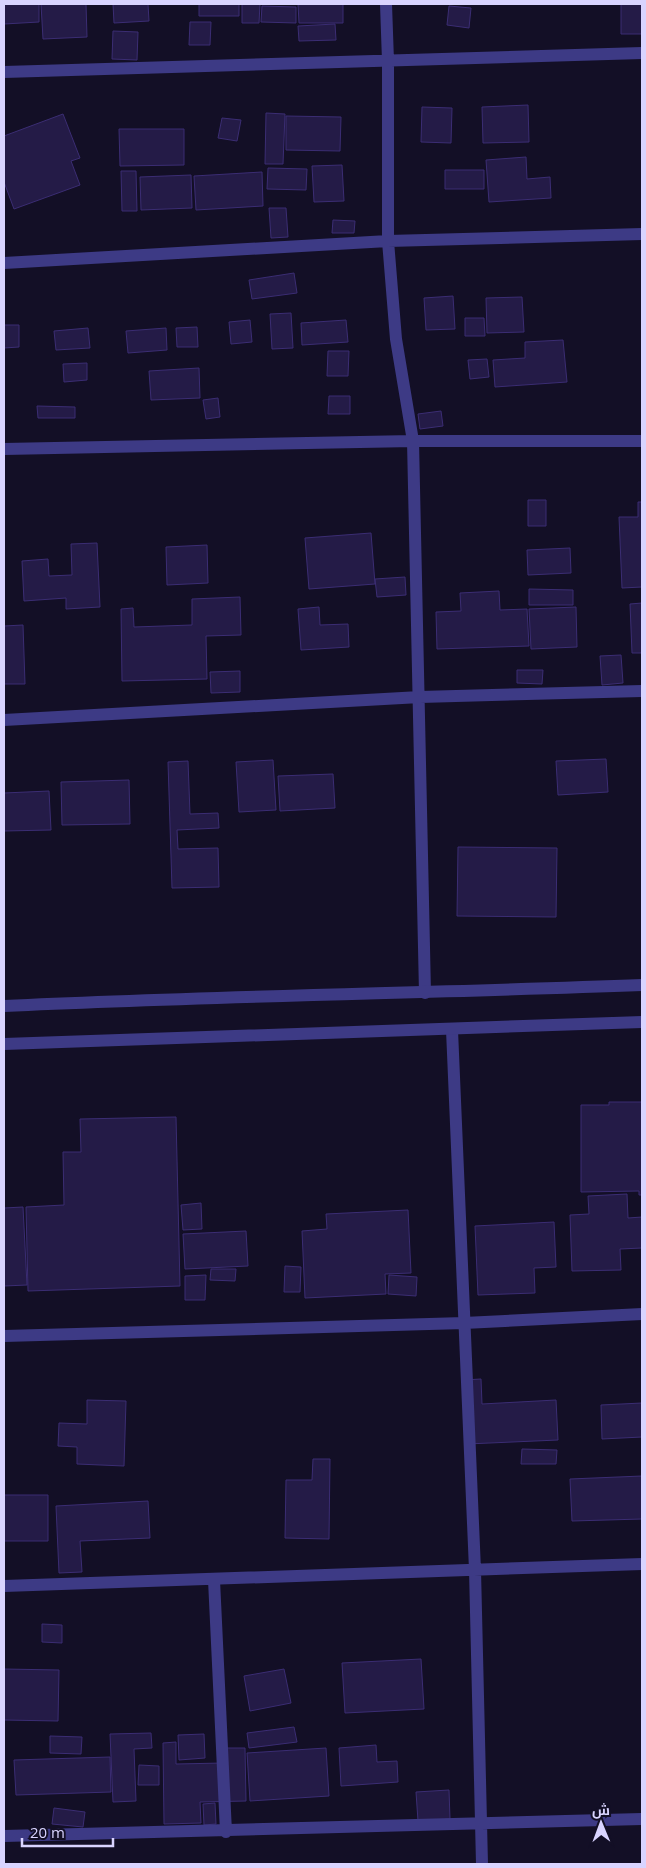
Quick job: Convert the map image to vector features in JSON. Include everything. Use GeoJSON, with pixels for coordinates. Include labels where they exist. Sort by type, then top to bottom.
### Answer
{"type":"FeatureCollection","features":[{"type":"Feature","properties":{"kind":"street"},"geometry":{"type":"LineString","coordinates":[[386,4],[388,61],[388,241],[396,339],[413,441],[425,993]]}},
{"type":"Feature","properties":{"kind":"street"},"geometry":{"type":"LineString","coordinates":[[4,72],[642,53]]}},
{"type":"Feature","properties":{"kind":"street"},"geometry":{"type":"LineString","coordinates":[[4,263],[388,241],[642,234]]}},
{"type":"Feature","properties":{"kind":"street"},"geometry":{"type":"LineString","coordinates":[[4,449],[413,441],[642,441]]}},
{"type":"Feature","properties":{"kind":"street"},"geometry":{"type":"LineString","coordinates":[[4,720],[420,697],[642,691]]}},
{"type":"Feature","properties":{"kind":"street"},"geometry":{"type":"LineString","coordinates":[[4,1006],[153,999],[425,993],[642,985]]}},
{"type":"Feature","properties":{"kind":"street"},"geometry":{"type":"LineString","coordinates":[[4,1044],[154,1037],[452,1030],[642,1022]]}},
{"type":"Feature","properties":{"kind":"street"},"geometry":{"type":"LineString","coordinates":[[452,1030],[475,1570],[482,1864]]}},
{"type":"Feature","properties":{"kind":"street"},"geometry":{"type":"LineString","coordinates":[[4,1336],[464,1323],[642,1314]]}},
{"type":"Feature","properties":{"kind":"street"},"geometry":{"type":"LineString","coordinates":[[4,1586],[642,1564]]}},
{"type":"Feature","properties":{"kind":"street"},"geometry":{"type":"LineString","coordinates":[[214,1580],[226,1832]]}},
{"type":"Feature","properties":{"kind":"street"},"geometry":{"type":"LineString","coordinates":[[4,1836],[226,1832],[642,1819]]}},
{"type":"Feature","properties":{"kind":"building"},"geometry":{"type":"Polygon","coordinates":[[[4,4],[39,4],[39,22],[4,24],[4,4]]]}},
{"type":"Feature","properties":{"kind":"building"},"geometry":{"type":"Polygon","coordinates":[[[41,4],[86,4],[87,37],[43,39],[41,4]]]}},
{"type":"Feature","properties":{"kind":"building"},"geometry":{"type":"Polygon","coordinates":[[[113,4],[148,4],[149,21],[114,23],[113,4]]]}},
{"type":"Feature","properties":{"kind":"building"},"geometry":{"type":"Polygon","coordinates":[[[199,4],[239,4],[239,16],[199,16],[199,4]]]}},
{"type":"Feature","properties":{"kind":"building"},"geometry":{"type":"Polygon","coordinates":[[[242,4],[260,4],[259,23],[242,23],[242,4]]]}},
{"type":"Feature","properties":{"kind":"building"},"geometry":{"type":"Polygon","coordinates":[[[298,4],[343,4],[343,23],[299,23],[298,4]]]}},
{"type":"Feature","properties":{"kind":"building"},"geometry":{"type":"Polygon","coordinates":[[[621,4],[642,4],[642,34],[621,34],[621,4]]]}},
{"type":"Feature","properties":{"kind":"building"},"geometry":{"type":"Polygon","coordinates":[[[262,6],[296,7],[296,23],[261,22],[262,6]]]}},
{"type":"Feature","properties":{"kind":"building"},"geometry":{"type":"Polygon","coordinates":[[[449,6],[471,8],[469,28],[447,25],[449,6]]]}},
{"type":"Feature","properties":{"kind":"building"},"geometry":{"type":"Polygon","coordinates":[[[190,22],[211,22],[210,45],[189,45],[190,22]]]}},
{"type":"Feature","properties":{"kind":"building"},"geometry":{"type":"Polygon","coordinates":[[[335,24],[336,40],[299,41],[298,26],[335,24]]]}},
{"type":"Feature","properties":{"kind":"building"},"geometry":{"type":"Polygon","coordinates":[[[113,31],[138,32],[137,60],[112,59],[113,31]]]}},
{"type":"Feature","properties":{"kind":"building"},"geometry":{"type":"Polygon","coordinates":[[[528,105],[529,142],[483,143],[482,107],[528,105]]]}},
{"type":"Feature","properties":{"kind":"building"},"geometry":{"type":"Polygon","coordinates":[[[422,107],[452,108],[451,143],[421,142],[422,107]]]}},
{"type":"Feature","properties":{"kind":"building"},"geometry":{"type":"Polygon","coordinates":[[[266,113],[285,114],[283,164],[265,164],[266,113]]]}},
{"type":"Feature","properties":{"kind":"building"},"geometry":{"type":"Polygon","coordinates":[[[63,114],[80,158],[71,161],[80,185],[14,209],[4,182],[4,136],[63,114]]]}},
{"type":"Feature","properties":{"kind":"building"},"geometry":{"type":"Polygon","coordinates":[[[286,116],[341,117],[340,151],[286,150],[286,116]]]}},
{"type":"Feature","properties":{"kind":"building"},"geometry":{"type":"Polygon","coordinates":[[[222,118],[241,120],[237,141],[218,138],[222,118]]]}},
{"type":"Feature","properties":{"kind":"building"},"geometry":{"type":"Polygon","coordinates":[[[119,129],[184,129],[184,165],[120,166],[119,129]]]}},
{"type":"Feature","properties":{"kind":"building"},"geometry":{"type":"Polygon","coordinates":[[[526,157],[527,179],[550,177],[551,198],[489,202],[486,160],[526,157]]]}},
{"type":"Feature","properties":{"kind":"building"},"geometry":{"type":"Polygon","coordinates":[[[342,165],[344,201],[314,202],[312,166],[342,165]]]}},
{"type":"Feature","properties":{"kind":"building"},"geometry":{"type":"Polygon","coordinates":[[[268,168],[307,169],[306,190],[267,189],[268,168]]]}},
{"type":"Feature","properties":{"kind":"building"},"geometry":{"type":"Polygon","coordinates":[[[445,170],[484,170],[484,189],[445,189],[445,170]]]}},
{"type":"Feature","properties":{"kind":"building"},"geometry":{"type":"Polygon","coordinates":[[[121,171],[136,171],[137,211],[122,211],[121,171]]]}},
{"type":"Feature","properties":{"kind":"building"},"geometry":{"type":"Polygon","coordinates":[[[262,172],[263,206],[196,210],[194,176],[262,172]]]}},
{"type":"Feature","properties":{"kind":"building"},"geometry":{"type":"Polygon","coordinates":[[[191,175],[192,208],[141,210],[140,177],[191,175]]]}},
{"type":"Feature","properties":{"kind":"building"},"geometry":{"type":"Polygon","coordinates":[[[269,208],[286,208],[288,237],[271,238],[269,208]]]}},
{"type":"Feature","properties":{"kind":"building"},"geometry":{"type":"Polygon","coordinates":[[[333,220],[355,221],[354,233],[332,233],[333,220]]]}},
{"type":"Feature","properties":{"kind":"building"},"geometry":{"type":"Polygon","coordinates":[[[294,273],[297,293],[252,299],[249,280],[294,273]]]}},
{"type":"Feature","properties":{"kind":"building"},"geometry":{"type":"Polygon","coordinates":[[[453,296],[455,329],[426,330],[424,298],[453,296]]]}},
{"type":"Feature","properties":{"kind":"building"},"geometry":{"type":"Polygon","coordinates":[[[522,297],[524,332],[487,333],[486,298],[522,297]]]}},
{"type":"Feature","properties":{"kind":"building"},"geometry":{"type":"Polygon","coordinates":[[[291,313],[293,348],[272,349],[270,314],[291,313]]]}},
{"type":"Feature","properties":{"kind":"building"},"geometry":{"type":"Polygon","coordinates":[[[465,318],[484,318],[485,336],[465,336],[465,318]]]}},
{"type":"Feature","properties":{"kind":"building"},"geometry":{"type":"Polygon","coordinates":[[[250,320],[252,342],[231,344],[229,322],[250,320]]]}},
{"type":"Feature","properties":{"kind":"building"},"geometry":{"type":"Polygon","coordinates":[[[346,320],[348,342],[302,345],[301,323],[346,320]]]}},
{"type":"Feature","properties":{"kind":"building"},"geometry":{"type":"Polygon","coordinates":[[[4,325],[19,325],[19,347],[4,348],[4,325]]]}},
{"type":"Feature","properties":{"kind":"building"},"geometry":{"type":"Polygon","coordinates":[[[197,327],[198,347],[177,347],[176,328],[197,327]]]}},
{"type":"Feature","properties":{"kind":"building"},"geometry":{"type":"Polygon","coordinates":[[[88,328],[90,348],[56,350],[54,331],[88,328]]]}},
{"type":"Feature","properties":{"kind":"building"},"geometry":{"type":"Polygon","coordinates":[[[166,328],[167,350],[128,353],[126,331],[166,328]]]}},
{"type":"Feature","properties":{"kind":"building"},"geometry":{"type":"Polygon","coordinates":[[[563,340],[567,382],[495,387],[493,360],[525,358],[525,342],[563,340]]]}},
{"type":"Feature","properties":{"kind":"building"},"geometry":{"type":"Polygon","coordinates":[[[328,351],[349,351],[348,376],[327,376],[328,351]]]}},
{"type":"Feature","properties":{"kind":"building"},"geometry":{"type":"Polygon","coordinates":[[[487,359],[489,377],[470,379],[468,360],[487,359]]]}},
{"type":"Feature","properties":{"kind":"building"},"geometry":{"type":"Polygon","coordinates":[[[87,363],[87,380],[64,382],[63,364],[87,363]]]}},
{"type":"Feature","properties":{"kind":"building"},"geometry":{"type":"Polygon","coordinates":[[[199,368],[200,398],[151,400],[149,371],[199,368]]]}},
{"type":"Feature","properties":{"kind":"building"},"geometry":{"type":"Polygon","coordinates":[[[329,396],[350,396],[350,414],[328,414],[329,396]]]}},
{"type":"Feature","properties":{"kind":"building"},"geometry":{"type":"Polygon","coordinates":[[[218,398],[220,417],[206,419],[203,400],[218,398]]]}},
{"type":"Feature","properties":{"kind":"building"},"geometry":{"type":"Polygon","coordinates":[[[37,406],[75,407],[75,418],[38,418],[37,406]]]}},
{"type":"Feature","properties":{"kind":"building"},"geometry":{"type":"Polygon","coordinates":[[[441,411],[443,426],[420,429],[418,414],[441,411]]]}},
{"type":"Feature","properties":{"kind":"building"},"geometry":{"type":"Polygon","coordinates":[[[528,500],[546,500],[546,526],[528,526],[528,500]]]}},
{"type":"Feature","properties":{"kind":"building"},"geometry":{"type":"Polygon","coordinates":[[[638,502],[642,502],[642,587],[622,588],[619,517],[638,517],[638,502]]]}},
{"type":"Feature","properties":{"kind":"building"},"geometry":{"type":"Polygon","coordinates":[[[371,533],[375,584],[309,589],[305,538],[371,533]]]}},
{"type":"Feature","properties":{"kind":"building"},"geometry":{"type":"Polygon","coordinates":[[[97,543],[100,607],[66,609],[66,598],[24,601],[22,561],[48,559],[49,576],[72,575],[71,544],[97,543]]]}},
{"type":"Feature","properties":{"kind":"building"},"geometry":{"type":"Polygon","coordinates":[[[207,545],[208,583],[167,585],[166,547],[207,545]]]}},
{"type":"Feature","properties":{"kind":"building"},"geometry":{"type":"Polygon","coordinates":[[[570,548],[571,573],[528,575],[527,550],[570,548]]]}},
{"type":"Feature","properties":{"kind":"building"},"geometry":{"type":"Polygon","coordinates":[[[405,577],[406,595],[377,597],[375,579],[405,577]]]}},
{"type":"Feature","properties":{"kind":"building"},"geometry":{"type":"Polygon","coordinates":[[[529,589],[573,590],[573,605],[529,605],[529,589]]]}},
{"type":"Feature","properties":{"kind":"building"},"geometry":{"type":"Polygon","coordinates":[[[499,591],[500,610],[527,609],[529,646],[437,649],[436,612],[461,611],[460,593],[499,591]]]}},
{"type":"Feature","properties":{"kind":"building"},"geometry":{"type":"Polygon","coordinates":[[[240,597],[241,635],[206,636],[207,679],[122,681],[121,609],[133,608],[134,627],[192,625],[192,599],[240,597]]]}},
{"type":"Feature","properties":{"kind":"building"},"geometry":{"type":"Polygon","coordinates":[[[642,603],[642,653],[632,653],[630,604],[642,603]]]}},
{"type":"Feature","properties":{"kind":"building"},"geometry":{"type":"Polygon","coordinates":[[[319,607],[320,625],[348,624],[349,647],[301,650],[298,609],[319,607]]]}},
{"type":"Feature","properties":{"kind":"building"},"geometry":{"type":"Polygon","coordinates":[[[576,607],[577,647],[531,649],[529,609],[576,607]]]}},
{"type":"Feature","properties":{"kind":"building"},"geometry":{"type":"Polygon","coordinates":[[[23,625],[25,684],[4,684],[4,626],[23,625]]]}},
{"type":"Feature","properties":{"kind":"building"},"geometry":{"type":"Polygon","coordinates":[[[621,655],[623,683],[602,685],[600,656],[621,655]]]}},
{"type":"Feature","properties":{"kind":"building"},"geometry":{"type":"Polygon","coordinates":[[[517,670],[543,670],[542,684],[517,683],[517,670]]]}},
{"type":"Feature","properties":{"kind":"building"},"geometry":{"type":"Polygon","coordinates":[[[240,671],[240,692],[211,693],[210,672],[240,671]]]}},
{"type":"Feature","properties":{"kind":"building"},"geometry":{"type":"Polygon","coordinates":[[[606,759],[608,792],[558,795],[556,761],[606,759]]]}},
{"type":"Feature","properties":{"kind":"building"},"geometry":{"type":"Polygon","coordinates":[[[273,760],[276,810],[239,812],[236,762],[273,760]]]}},
{"type":"Feature","properties":{"kind":"building"},"geometry":{"type":"Polygon","coordinates":[[[188,761],[190,814],[218,813],[219,828],[177,830],[178,849],[218,848],[219,887],[172,888],[168,762],[188,761]]]}},
{"type":"Feature","properties":{"kind":"building"},"geometry":{"type":"Polygon","coordinates":[[[333,774],[335,808],[280,811],[278,776],[333,774]]]}},
{"type":"Feature","properties":{"kind":"building"},"geometry":{"type":"Polygon","coordinates":[[[129,780],[130,824],[62,825],[61,782],[129,780]]]}},
{"type":"Feature","properties":{"kind":"building"},"geometry":{"type":"Polygon","coordinates":[[[49,791],[51,830],[4,831],[4,793],[49,791]]]}},
{"type":"Feature","properties":{"kind":"building"},"geometry":{"type":"Polygon","coordinates":[[[458,847],[557,848],[556,917],[457,916],[458,847]]]}},
{"type":"Feature","properties":{"kind":"building"},"geometry":{"type":"Polygon","coordinates":[[[609,1102],[642,1102],[642,1195],[639,1195],[639,1191],[581,1192],[581,1105],[609,1105],[609,1102]]]}},
{"type":"Feature","properties":{"kind":"building"},"geometry":{"type":"Polygon","coordinates":[[[176,1117],[180,1286],[28,1291],[26,1207],[64,1205],[63,1152],[81,1152],[80,1119],[176,1117]]]}},
{"type":"Feature","properties":{"kind":"building"},"geometry":{"type":"Polygon","coordinates":[[[627,1194],[628,1218],[642,1217],[642,1248],[620,1249],[621,1270],[572,1271],[570,1215],[589,1214],[588,1196],[627,1194]]]}},
{"type":"Feature","properties":{"kind":"building"},"geometry":{"type":"Polygon","coordinates":[[[201,1203],[202,1229],[183,1230],[181,1205],[201,1203]]]}},
{"type":"Feature","properties":{"kind":"building"},"geometry":{"type":"Polygon","coordinates":[[[23,1207],[27,1285],[4,1286],[4,1208],[23,1207]]]}},
{"type":"Feature","properties":{"kind":"building"},"geometry":{"type":"Polygon","coordinates":[[[408,1210],[411,1273],[385,1274],[386,1294],[305,1298],[302,1231],[327,1229],[326,1214],[408,1210]]]}},
{"type":"Feature","properties":{"kind":"building"},"geometry":{"type":"Polygon","coordinates":[[[554,1222],[556,1267],[534,1268],[535,1293],[478,1295],[475,1226],[554,1222]]]}},
{"type":"Feature","properties":{"kind":"building"},"geometry":{"type":"Polygon","coordinates":[[[246,1231],[248,1266],[185,1269],[183,1234],[246,1231]]]}},
{"type":"Feature","properties":{"kind":"building"},"geometry":{"type":"Polygon","coordinates":[[[285,1266],[301,1267],[300,1292],[284,1292],[285,1266]]]}},
{"type":"Feature","properties":{"kind":"building"},"geometry":{"type":"Polygon","coordinates":[[[211,1269],[236,1269],[235,1281],[210,1280],[211,1269]]]}},
{"type":"Feature","properties":{"kind":"building"},"geometry":{"type":"Polygon","coordinates":[[[206,1275],[205,1300],[185,1300],[185,1276],[206,1275]]]}},
{"type":"Feature","properties":{"kind":"building"},"geometry":{"type":"Polygon","coordinates":[[[389,1275],[417,1277],[416,1296],[388,1294],[389,1275]]]}},
{"type":"Feature","properties":{"kind":"building"},"geometry":{"type":"Polygon","coordinates":[[[481,1379],[482,1404],[556,1400],[558,1440],[467,1444],[464,1380],[481,1379]]]}},
{"type":"Feature","properties":{"kind":"building"},"geometry":{"type":"Polygon","coordinates":[[[87,1400],[126,1401],[124,1466],[77,1464],[77,1447],[58,1446],[59,1423],[87,1424],[87,1400]]]}},
{"type":"Feature","properties":{"kind":"building"},"geometry":{"type":"Polygon","coordinates":[[[642,1403],[642,1437],[602,1439],[601,1405],[642,1403]]]}},
{"type":"Feature","properties":{"kind":"building"},"geometry":{"type":"Polygon","coordinates":[[[522,1449],[557,1450],[556,1464],[521,1464],[522,1449]]]}},
{"type":"Feature","properties":{"kind":"building"},"geometry":{"type":"Polygon","coordinates":[[[313,1459],[330,1459],[329,1539],[285,1538],[286,1480],[312,1480],[313,1459]]]}},
{"type":"Feature","properties":{"kind":"building"},"geometry":{"type":"Polygon","coordinates":[[[642,1476],[642,1519],[572,1521],[570,1479],[642,1476]]]}},
{"type":"Feature","properties":{"kind":"building"},"geometry":{"type":"Polygon","coordinates":[[[4,1495],[48,1495],[48,1541],[4,1541],[4,1495]]]}},
{"type":"Feature","properties":{"kind":"building"},"geometry":{"type":"Polygon","coordinates":[[[148,1501],[150,1538],[80,1541],[82,1572],[59,1573],[56,1506],[148,1501]]]}},
{"type":"Feature","properties":{"kind":"building"},"geometry":{"type":"Polygon","coordinates":[[[42,1624],[62,1625],[62,1643],[42,1642],[42,1624]]]}},
{"type":"Feature","properties":{"kind":"building"},"geometry":{"type":"Polygon","coordinates":[[[421,1659],[424,1709],[345,1713],[342,1663],[421,1659]]]}},
{"type":"Feature","properties":{"kind":"building"},"geometry":{"type":"Polygon","coordinates":[[[4,1669],[59,1670],[58,1721],[4,1720],[4,1669]]]}},
{"type":"Feature","properties":{"kind":"building"},"geometry":{"type":"Polygon","coordinates":[[[284,1669],[291,1703],[250,1711],[244,1676],[284,1669]]]}},
{"type":"Feature","properties":{"kind":"building"},"geometry":{"type":"Polygon","coordinates":[[[294,1727],[297,1742],[249,1748],[247,1733],[294,1727]]]}},
{"type":"Feature","properties":{"kind":"building"},"geometry":{"type":"Polygon","coordinates":[[[151,1733],[152,1748],[134,1749],[136,1801],[113,1802],[110,1734],[151,1733]]]}},
{"type":"Feature","properties":{"kind":"building"},"geometry":{"type":"Polygon","coordinates":[[[204,1734],[205,1758],[179,1760],[178,1735],[204,1734]]]}},
{"type":"Feature","properties":{"kind":"building"},"geometry":{"type":"Polygon","coordinates":[[[50,1736],[82,1737],[81,1754],[50,1753],[50,1736]]]}},
{"type":"Feature","properties":{"kind":"building"},"geometry":{"type":"Polygon","coordinates":[[[176,1742],[176,1764],[223,1763],[223,1748],[245,1748],[246,1801],[200,1802],[201,1823],[164,1824],[163,1743],[176,1742]]]}},
{"type":"Feature","properties":{"kind":"building"},"geometry":{"type":"Polygon","coordinates":[[[376,1745],[377,1762],[397,1761],[398,1782],[341,1786],[339,1748],[376,1745]]]}},
{"type":"Feature","properties":{"kind":"building"},"geometry":{"type":"Polygon","coordinates":[[[326,1748],[329,1796],[250,1801],[247,1753],[326,1748]]]}},
{"type":"Feature","properties":{"kind":"building"},"geometry":{"type":"Polygon","coordinates":[[[110,1757],[111,1792],[16,1795],[14,1760],[110,1757]]]}},
{"type":"Feature","properties":{"kind":"building"},"geometry":{"type":"Polygon","coordinates":[[[139,1765],[159,1766],[159,1785],[138,1785],[139,1765]]]}},
{"type":"Feature","properties":{"kind":"building"},"geometry":{"type":"Polygon","coordinates":[[[449,1790],[450,1819],[418,1821],[416,1792],[449,1790]]]}},
{"type":"Feature","properties":{"kind":"building"},"geometry":{"type":"Polygon","coordinates":[[[215,1803],[216,1824],[204,1825],[203,1804],[215,1803]]]}},
{"type":"Feature","properties":{"kind":"building"},"geometry":{"type":"Polygon","coordinates":[[[54,1808],[85,1812],[83,1827],[52,1824],[54,1808]]]}}]}
